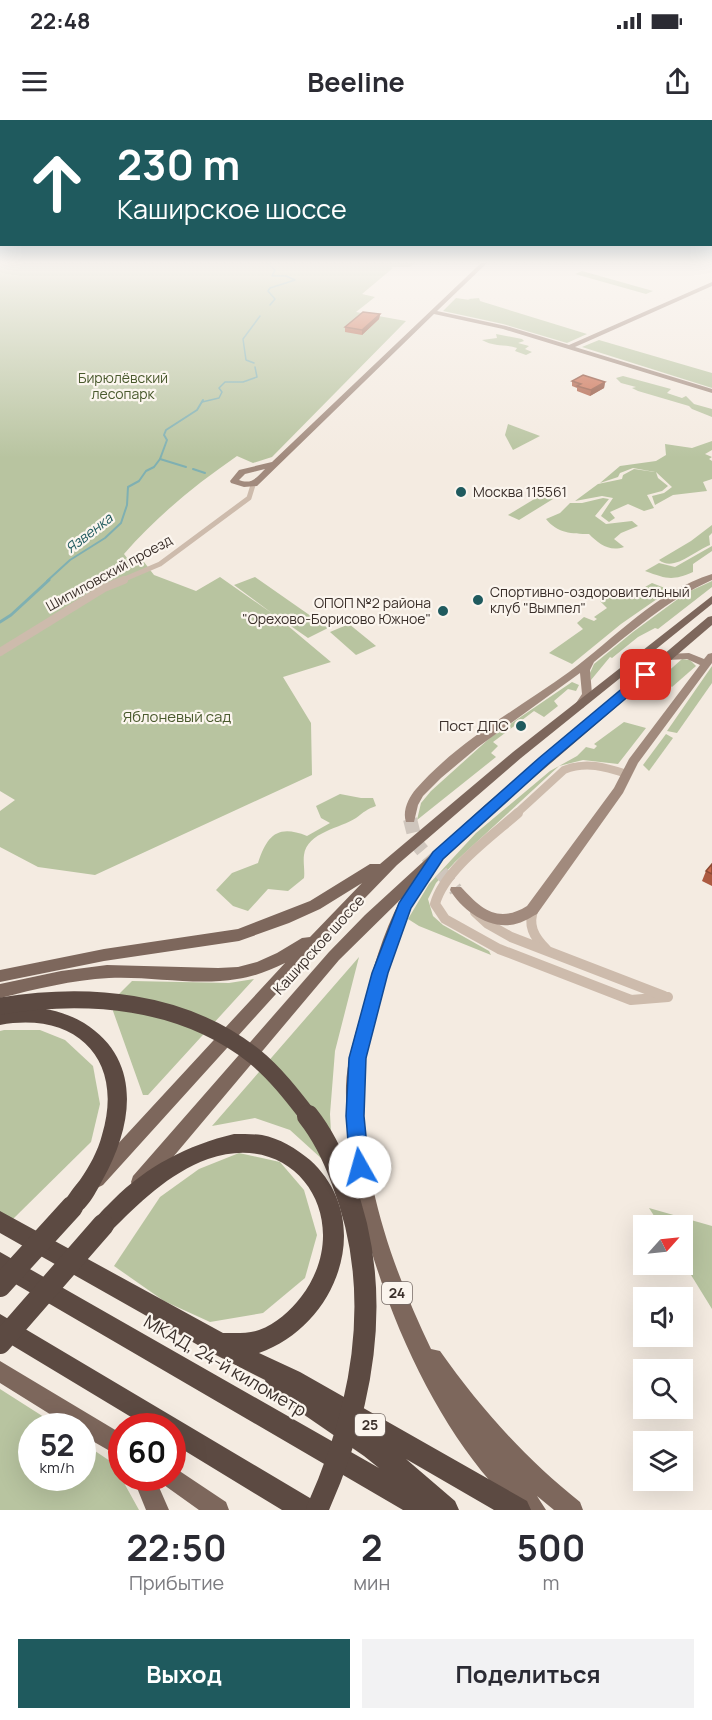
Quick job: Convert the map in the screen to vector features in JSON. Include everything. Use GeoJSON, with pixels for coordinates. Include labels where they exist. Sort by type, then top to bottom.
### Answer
{"type":"FeatureCollection","features":[{"type":"Feature","properties":{"kind":"highway"},"geometry":{"type":"LineString","coordinates":[[0,1006],[56,999],[97,999],[136,1004],[176,1014],[212,1030],[241,1047],[273,1073],[298,1100],[320,1131],[339,1167],[353,1206],[362,1246],[366,1290],[365,1335],[359,1380],[346,1433],[317,1510]]}},
{"type":"Feature","properties":{"kind":"highway"},"geometry":{"type":"LineString","coordinates":[[0,1017],[35,1015],[56,1018],[76,1027],[93,1039],[105,1053],[115,1071],[119,1089],[118,1114],[113,1140],[88,1190]]}},
{"type":"Feature","properties":{"kind":"highway"},"geometry":{"type":"LineString","coordinates":[[0,1221],[220,1345],[258,1342],[280,1334],[316,1299],[328,1276],[332,1222],[327,1199],[317,1181],[301,1164],[284,1152],[259,1143],[238,1142],[191,1154],[158,1176],[108,1220]]}},
{"type":"Feature","properties":{"kind":"highway","name":"Каширское шоссе"},"geometry":{"type":"LineString","coordinates":[[0,1286],[88,1190]]}},
{"type":"Feature","properties":{"kind":"highway","name":"Каширское шоссе"},"geometry":{"type":"LineString","coordinates":[[0,1343],[108,1220]]}},
{"type":"Feature","properties":{"kind":"highway","name":"МКАД, 24-й километр"},"geometry":{"type":"LineString","coordinates":[[0,1263],[427,1510]]}},
{"type":"Feature","properties":{"kind":"highway"},"geometry":{"type":"LineString","coordinates":[[0,1325],[146,1413]]}},
{"type":"Feature","properties":{"kind":"highway","name":"25"},"geometry":{"type":"LineString","coordinates":[[220,1345],[292,1380],[518,1510]]}},
{"type":"Feature","properties":{"kind":"highway"},"geometry":{"type":"LineString","coordinates":[[244,1358],[373,1447],[446,1510]]}},
{"type":"Feature","properties":{"kind":"highway"},"geometry":{"type":"LineString","coordinates":[[186,1438],[306,1510]]}},
{"type":"Feature","properties":{"kind":"main road","name":"Шипиловский проезд"},"geometry":{"type":"LineString","coordinates":[[253,485],[417,328]]}},
{"type":"Feature","properties":{"kind":"main road"},"geometry":{"type":"LineString","coordinates":[[507,328],[712,391]]}},
{"type":"Feature","properties":{"kind":"main road"},"geometry":{"type":"LineString","coordinates":[[569,346],[611,328]]}},
{"type":"Feature","properties":{"kind":"main road"},"geometry":{"type":"LineString","coordinates":[[693,385],[712,397]]}},
{"type":"Feature","properties":{"kind":"main road"},"geometry":{"type":"LineString","coordinates":[[253,485],[244,485],[233,480],[247,470],[274,464]]}},
{"type":"Feature","properties":{"kind":"main road"},"geometry":{"type":"LineString","coordinates":[[410,819],[415,799],[426,786],[484,736],[590,660],[676,594],[712,576]]}},
{"type":"Feature","properties":{"kind":"main road","name":"Каширское шоссе"},"geometry":{"type":"LineString","coordinates":[[88,1190],[366,886],[500,770],[712,599]]}},
{"type":"Feature","properties":{"kind":"main road","name":"Каширское шоссе"},"geometry":{"type":"LineString","coordinates":[[108,1220],[334,956],[389,900],[544,761],[712,619]]}},
{"type":"Feature","properties":{"kind":"main road"},"geometry":{"type":"LineString","coordinates":[[456,890],[470,906],[486,916],[505,920],[521,917],[534,908],[619,790],[655,731],[709,660],[689,656],[668,657]]}},
{"type":"Feature","properties":{"kind":"main road"},"geometry":{"type":"LineString","coordinates":[[576,710],[587,694],[585,670],[590,660]]}},
{"type":"Feature","properties":{"kind":"main road"},"geometry":{"type":"LineString","coordinates":[[0,976],[104,955],[205,941],[262,927],[324,900],[414,843]]}},
{"type":"Feature","properties":{"kind":"main road","name":"24"},"geometry":{"type":"LineString","coordinates":[[438,856],[405,907],[392,936],[357,1058],[355,1086],[357,1150],[362,1185],[384,1258],[424,1359],[469,1436],[494,1471],[535,1510]]}},
{"type":"Feature","properties":{"kind":"main road"},"geometry":{"type":"LineString","coordinates":[[0,991],[59,978],[122,971],[211,976],[248,972],[278,961],[328,927]]}},
{"type":"Feature","properties":{"kind":"main road","name":"24"},"geometry":{"type":"LineString","coordinates":[[409,1323],[465,1406],[495,1442],[539,1484],[572,1510]]}},
{"type":"Feature","properties":{"kind":"main road"},"geometry":{"type":"LineString","coordinates":[[0,1371],[108,1438]]}},
{"type":"Feature","properties":{"kind":"main road"},"geometry":{"type":"LineString","coordinates":[[231,1465],[288,1510]]}},
{"type":"Feature","properties":{"kind":"main road"},"geometry":{"type":"LineString","coordinates":[[186,1487],[218,1510]]}},
{"type":"Feature","properties":{"kind":"main road"},"geometry":{"type":"LineString","coordinates":[[150,1491],[158,1510]]}},
{"type":"Feature","properties":{"kind":"street","name":"Шипиловский проезд"},"geometry":{"type":"LineString","coordinates":[[0,652],[104,588],[160,564],[249,498],[253,485]]}},
{"type":"Feature","properties":{"kind":"street"},"geometry":{"type":"LineString","coordinates":[[470,906],[493,928],[668,997],[640,1001],[625,999],[499,949],[447,921],[435,904],[438,892],[453,872],[562,771],[579,765],[627,774]]}},
{"type":"Feature","properties":{"kind":"street"},"geometry":{"type":"LineString","coordinates":[[534,908],[530,916],[532,930],[542,946],[552,953]]}},
{"type":"Feature","properties":{"kind":"green space"},"geometry":{"type":"Polygon","coordinates":[[[0,328],[399,328],[272,457],[253,463],[237,456],[177,502],[124,554],[127,558],[144,562],[154,575],[196,591],[220,577],[273,614],[234,585],[255,577],[328,628],[308,638],[275,615],[331,662],[283,677],[311,723],[312,775],[95,875],[38,867],[0,847],[0,811],[15,800],[0,791],[0,328]]]}},
{"type":"Feature","properties":{"kind":"green space"},"geometry":{"type":"Polygon","coordinates":[[[516,328],[567,328],[587,334],[567,343],[516,328]]]}},
{"type":"Feature","properties":{"kind":"green space"},"geometry":{"type":"Polygon","coordinates":[[[496,334],[522,339],[524,341],[518,343],[529,346],[525,349],[532,352],[526,355],[515,351],[517,348],[491,344],[482,340],[497,338],[496,334]]]}},
{"type":"Feature","properties":{"kind":"green space"},"geometry":{"type":"Polygon","coordinates":[[[599,340],[712,373],[712,388],[582,347],[599,340]]]}},
{"type":"Feature","properties":{"kind":"green space"},"geometry":{"type":"Polygon","coordinates":[[[623,376],[671,389],[667,393],[682,398],[686,396],[694,404],[712,409],[712,417],[689,406],[638,391],[632,388],[636,387],[621,383],[616,378],[623,376]]]}},
{"type":"Feature","properties":{"kind":"green space"},"geometry":{"type":"Polygon","coordinates":[[[508,424],[540,436],[513,450],[505,435],[508,424]]]}},
{"type":"Feature","properties":{"kind":"green space"},"geometry":{"type":"Polygon","coordinates":[[[712,441],[712,450],[705,454],[712,457],[709,459],[712,461],[712,479],[703,482],[707,491],[673,495],[655,505],[652,496],[664,493],[672,487],[656,472],[658,478],[668,486],[662,491],[647,495],[654,508],[644,511],[628,504],[610,512],[615,518],[609,522],[601,516],[613,498],[602,496],[575,501],[598,484],[622,479],[623,475],[634,469],[655,472],[633,468],[620,473],[618,477],[600,483],[620,466],[656,461],[666,455],[665,444],[692,448],[712,441]]]}},
{"type":"Feature","properties":{"kind":"green space"},"geometry":{"type":"Polygon","coordinates":[[[541,495],[553,499],[519,520],[508,515],[541,495]]]}},
{"type":"Feature","properties":{"kind":"green space"},"geometry":{"type":"Polygon","coordinates":[[[609,499],[595,516],[606,524],[632,521],[638,526],[621,533],[614,539],[624,547],[609,548],[589,534],[565,532],[550,524],[546,519],[560,513],[570,503],[609,499]]]}},
{"type":"Feature","properties":{"kind":"green space"},"geometry":{"type":"Polygon","coordinates":[[[712,525],[712,533],[709,536],[710,545],[678,562],[671,564],[659,560],[691,541],[712,525]]]}},
{"type":"Feature","properties":{"kind":"green space"},"geometry":{"type":"Polygon","coordinates":[[[712,546],[712,551],[693,564],[693,572],[686,575],[669,578],[645,571],[659,563],[675,567],[712,546]]]}},
{"type":"Feature","properties":{"kind":"green space"},"geometry":{"type":"Polygon","coordinates":[[[712,581],[712,587],[658,629],[655,628],[638,637],[612,658],[610,657],[591,680],[590,673],[594,664],[633,632],[686,593],[712,581]]]}},
{"type":"Feature","properties":{"kind":"green space"},"geometry":{"type":"Polygon","coordinates":[[[652,583],[670,590],[621,624],[572,664],[549,653],[583,629],[577,623],[584,617],[594,621],[597,619],[594,617],[607,608],[600,601],[611,591],[626,598],[652,583]]]}},
{"type":"Feature","properties":{"kind":"green space"},"geometry":{"type":"Polygon","coordinates":[[[349,624],[376,646],[356,655],[330,632],[349,624]]]}},
{"type":"Feature","properties":{"kind":"green space"},"geometry":{"type":"Polygon","coordinates":[[[682,659],[690,660],[696,666],[672,687],[664,681],[664,675],[682,659]]]}},
{"type":"Feature","properties":{"kind":"green space"},"geometry":{"type":"Polygon","coordinates":[[[712,666],[712,683],[677,733],[667,731],[712,666]]]}},
{"type":"Feature","properties":{"kind":"green space"},"geometry":{"type":"Polygon","coordinates":[[[572,682],[579,685],[576,691],[568,689],[554,701],[558,706],[544,717],[534,711],[493,742],[498,746],[491,753],[496,757],[417,820],[421,803],[431,791],[491,737],[572,682]]]}},
{"type":"Feature","properties":{"kind":"green space"},"geometry":{"type":"Polygon","coordinates":[[[624,722],[646,728],[618,764],[583,760],[559,766],[577,756],[586,747],[594,749],[597,746],[594,744],[624,722]]]}},
{"type":"Feature","properties":{"kind":"green space"},"geometry":{"type":"Polygon","coordinates":[[[666,734],[673,738],[649,771],[643,765],[666,734]]]}},
{"type":"Feature","properties":{"kind":"green space"},"geometry":{"type":"Polygon","coordinates":[[[559,766],[455,862],[436,883],[428,899],[433,916],[443,925],[489,951],[491,955],[419,926],[408,919],[429,884],[476,833],[559,766]]]}},
{"type":"Feature","properties":{"kind":"green space"},"geometry":{"type":"Polygon","coordinates":[[[340,794],[373,798],[376,806],[311,841],[304,855],[304,878],[288,891],[268,889],[248,911],[233,906],[216,890],[232,873],[258,863],[265,846],[275,835],[288,831],[307,836],[330,823],[321,818],[316,806],[340,794]]]}},
{"type":"Feature","properties":{"kind":"green space"},"geometry":{"type":"Polygon","coordinates":[[[359,957],[335,1051],[330,1114],[333,1169],[290,1130],[255,1118],[212,1126],[359,957]]]}},
{"type":"Feature","properties":{"kind":"green space"},"geometry":{"type":"Polygon","coordinates":[[[254,979],[148,1095],[143,1095],[113,1011],[118,995],[132,981],[229,983],[254,979]]]}},
{"type":"Feature","properties":{"kind":"green space"},"geometry":{"type":"Polygon","coordinates":[[[40,1030],[65,1040],[93,1066],[100,1104],[91,1142],[13,1219],[0,1212],[0,1031],[40,1030]]]}},
{"type":"Feature","properties":{"kind":"green space"},"geometry":{"type":"Polygon","coordinates":[[[239,1153],[280,1162],[304,1190],[317,1235],[305,1278],[263,1313],[210,1322],[164,1301],[114,1266],[160,1197],[199,1169],[239,1153]]]}},
{"type":"Feature","properties":{"kind":"green space"},"geometry":{"type":"Polygon","coordinates":[[[649,1208],[674,1215],[654,1215],[649,1208]]]}},
{"type":"Feature","properties":{"kind":"green space"},"geometry":{"type":"Polygon","coordinates":[[[693,1221],[712,1226],[712,1309],[691,1275],[693,1275],[693,1221]]]}},
{"type":"Feature","properties":{"kind":"green space"},"geometry":{"type":"Polygon","coordinates":[[[0,1389],[38,1413],[18,1413],[18,1491],[96,1491],[96,1452],[108,1460],[108,1491],[128,1491],[139,1510],[0,1510],[0,1389]]]}},
{"type":"Feature","properties":{"kind":"building"},"geometry":{"type":"Polygon","coordinates":[[[583,375],[605,382],[591,390],[577,386],[581,384],[572,381],[583,375]]]}},
{"type":"Feature","properties":{"kind":"building"},"geometry":{"type":"Polygon","coordinates":[[[712,864],[712,874],[706,871],[712,864]]]}},
{"type":"Feature","properties":{"kind":"waterway","name":"Язвенка"},"geometry":{"type":"LineString","coordinates":[[251,328],[243,339],[246,360],[254,363]]}},
{"type":"Feature","properties":{"kind":"waterway","name":"Язвенка"},"geometry":{"type":"LineString","coordinates":[[202,402],[219,398],[222,392],[219,388],[225,382],[243,382],[257,377],[255,367]]}},
{"type":"Feature","properties":{"kind":"waterway","name":"Язвенка"},"geometry":{"type":"LineString","coordinates":[[160,459],[167,440],[164,435],[166,430],[197,410],[203,400]]}},
{"type":"Feature","properties":{"kind":"waterway","name":"Язвенка"},"geometry":{"type":"LineString","coordinates":[[47,581],[70,560],[105,538],[121,523],[127,505],[128,487],[139,481],[146,471],[154,467],[160,459]]}},
{"type":"Feature","properties":{"kind":"waterway"},"geometry":{"type":"LineString","coordinates":[[160,459],[186,467]]}},
{"type":"Feature","properties":{"kind":"waterway"},"geometry":{"type":"LineString","coordinates":[[193,469],[205,473]]}},
{"type":"Feature","properties":{"kind":"waterway","name":"Язвенка"},"geometry":{"type":"LineString","coordinates":[[0,622],[11,615],[49,580]]}},
{"type":"Feature","properties":{"kind":"tunnel"},"geometry":{"type":"LineString","coordinates":[[410,819],[416,843],[456,890]]}},
{"type":"Feature","properties":{"kind":"place","name":"Москва 115561"},"geometry":{"type":"Point","coordinates":[461,492]}},
{"type":"Feature","properties":{"kind":"place","name":"Спортивно-оздоровительный клуб \"Вымпел\""},"geometry":{"type":"Point","coordinates":[478,600]}},
{"type":"Feature","properties":{"kind":"place","name":"ОПОП №2 района \"Орехово-Борисово Южное\""},"geometry":{"type":"Point","coordinates":[443,611]}},
{"type":"Feature","properties":{"kind":"place","name":"Пост ДПС"},"geometry":{"type":"Point","coordinates":[521,726]}},
{"type":"Feature","properties":{"kind":"route"},"geometry":{"type":"LineString","coordinates":[[360,1167],[355,1116],[357,1058],[380,973],[392,936],[405,907],[438,856],[544,761],[646,675]]}},
{"type":"Feature","properties":{"kind":"park label","name":"Бирюлёвский лесопарк"},"geometry":{"type":"Point","coordinates":[123,386]}},
{"type":"Feature","properties":{"kind":"park label","name":"Яблоневый сад"},"geometry":{"type":"Point","coordinates":[177,717]}}]}
